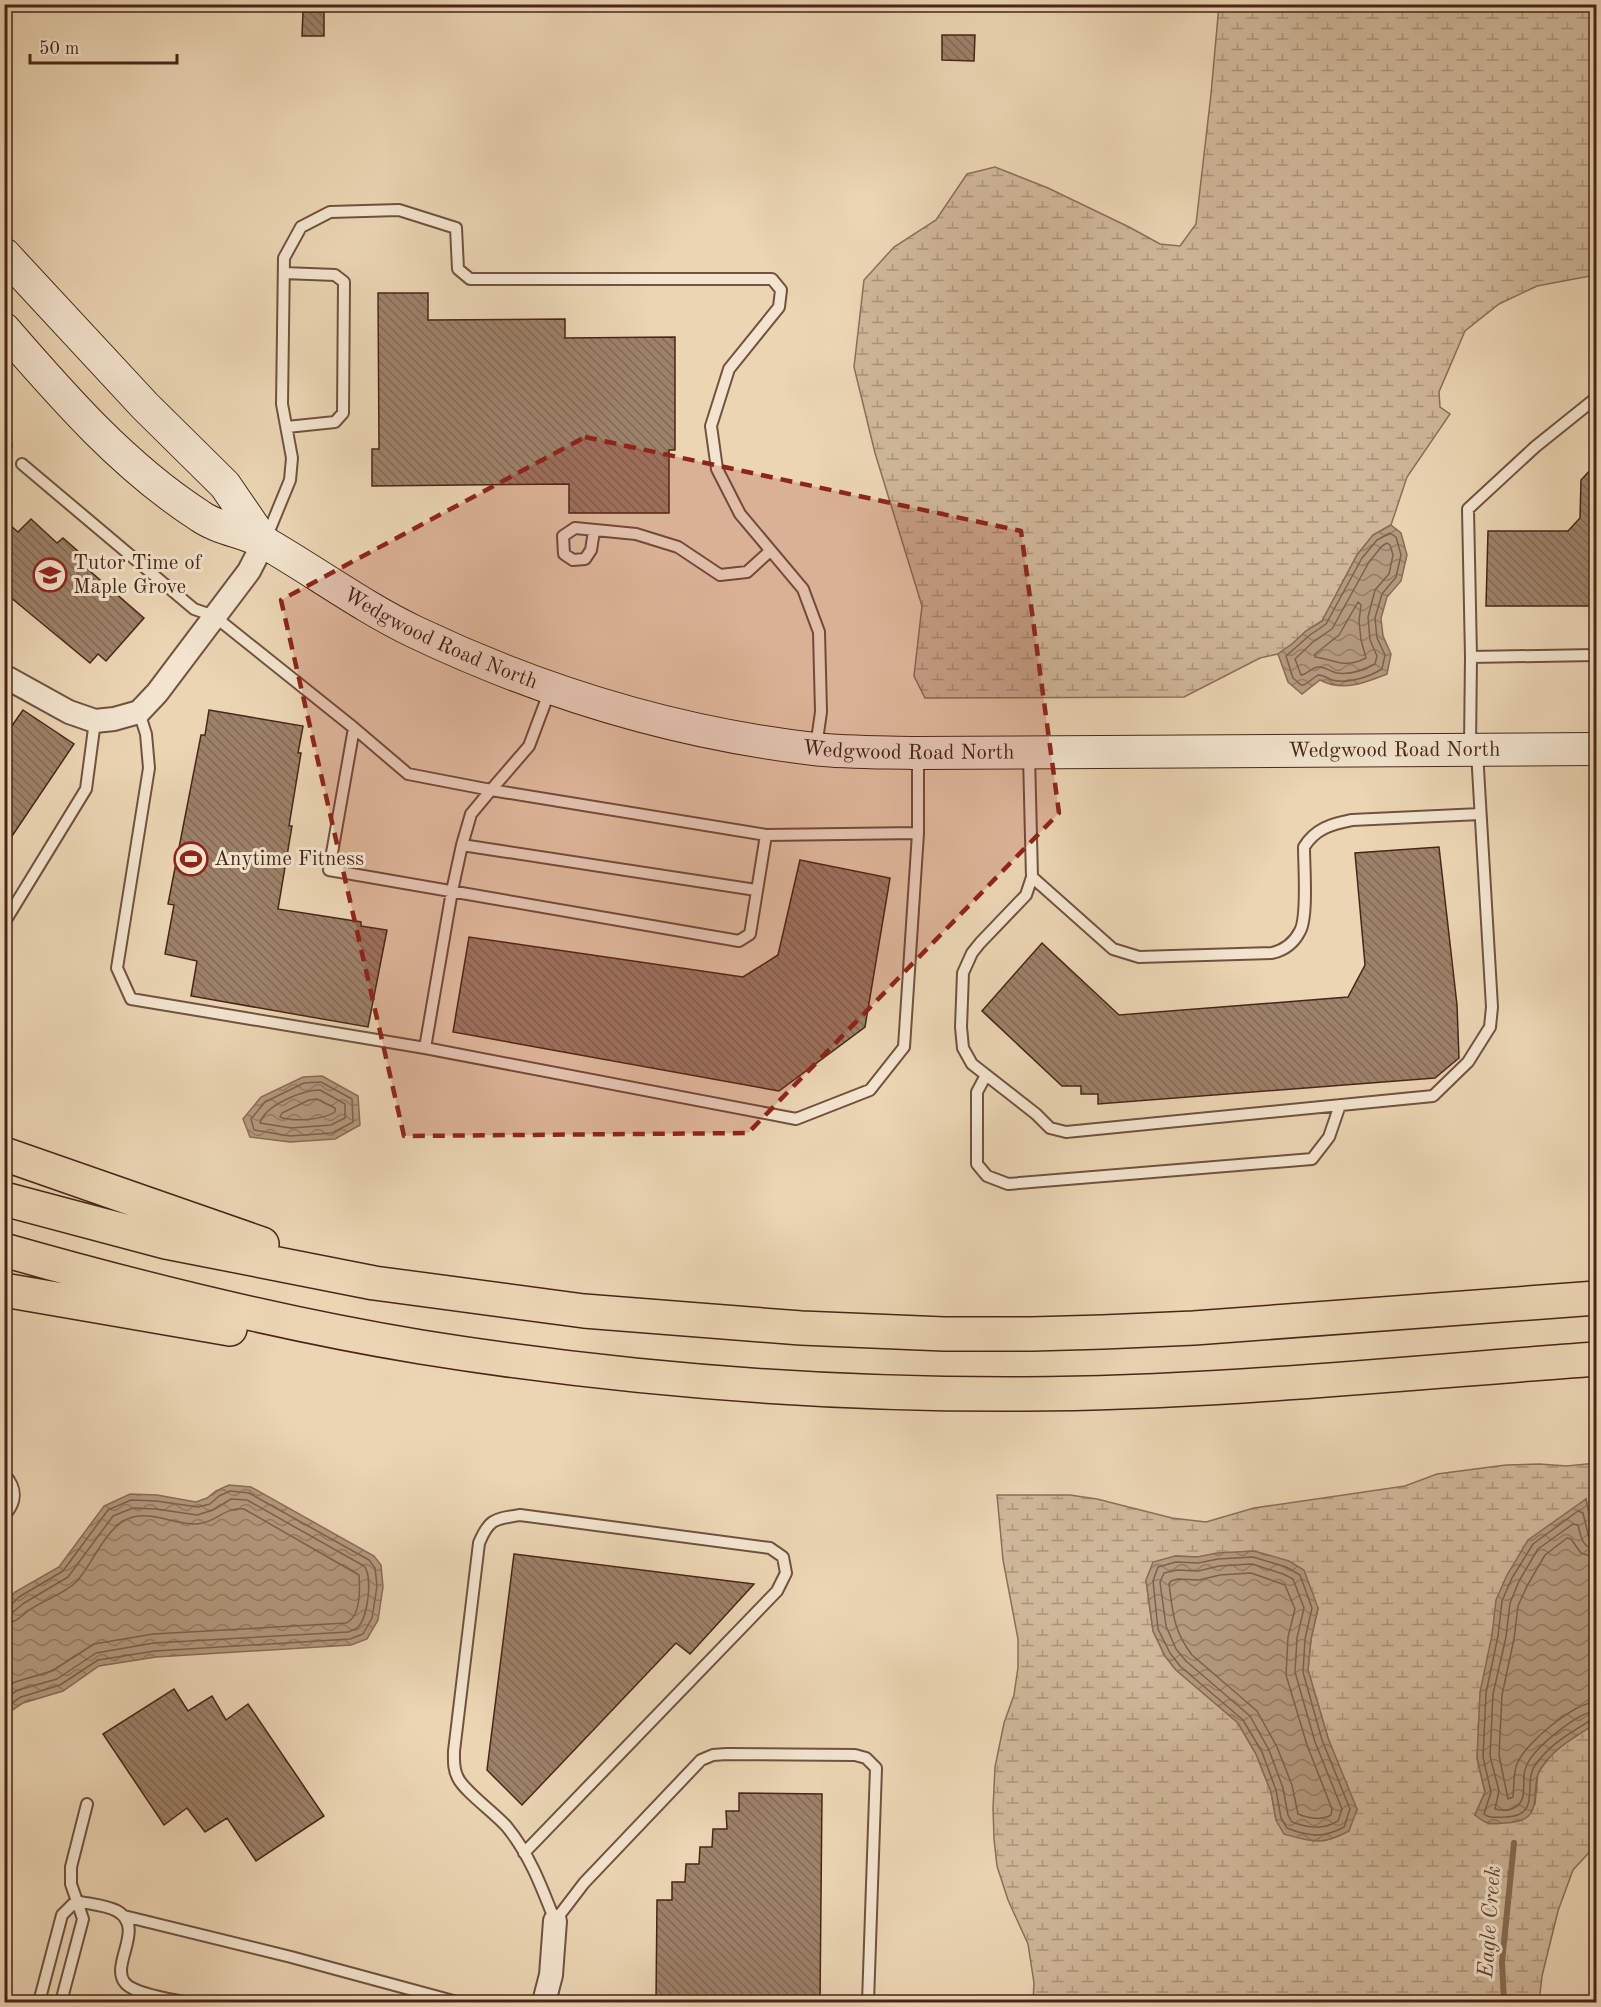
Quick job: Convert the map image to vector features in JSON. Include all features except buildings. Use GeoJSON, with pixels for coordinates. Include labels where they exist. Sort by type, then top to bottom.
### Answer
{"type":"FeatureCollection","features":[{"type":"Feature","properties":{"kind":"highway"},"geometry":{"type":"LineString","coordinates":[[4,1154],[374,1283]]}},
{"type":"Feature","properties":{"kind":"highway"},"geometry":{"type":"LineString","coordinates":[[4,1199],[166,1242],[374,1283],[584,1311],[801,1328],[944,1334],[1032,1334],[1194,1328],[1596,1298]]}},
{"type":"Feature","properties":{"kind":"highway"},"geometry":{"type":"LineString","coordinates":[[4,1251],[94,1276],[279,1319],[419,1347],[582,1370],[747,1385],[1022,1394],[1128,1392],[1596,1359]]}},
{"type":"Feature","properties":{"kind":"highway"},"geometry":{"type":"LineString","coordinates":[[4,1290],[390,1357],[624,1373]]}},
{"type":"Feature","properties":{"kind":"street","name":"Wedgwood Road North"},"geometry":{"type":"LineString","coordinates":[[4,254],[145,406],[225,485],[264,542]]}},
{"type":"Feature","properties":{"kind":"street","name":"Wedgwood Road North"},"geometry":{"type":"LineString","coordinates":[[4,329],[52,384],[100,433],[161,488],[202,518],[264,542],[358,601],[413,631],[473,658],[632,715],[727,736],[816,749],[918,753],[1596,749]]}},
{"type":"Feature","properties":{"kind":"street"},"geometry":{"type":"LineString","coordinates":[[4,676],[69,711],[95,721],[114,719],[139,712],[157,693],[249,572],[264,542]]}},
{"type":"Feature","properties":{"kind":"street"},"geometry":{"type":"LineString","coordinates":[[544,2002],[551,1976],[555,1921]]}},
{"type":"Feature","properties":{"kind":"lane"},"geometry":{"type":"LineString","coordinates":[[264,542],[290,480],[292,458],[282,404],[284,258],[301,226],[330,212],[399,210],[456,228],[458,269],[470,279],[772,279],[781,290],[779,307],[729,369],[711,426],[717,469],[740,514],[803,589],[819,632],[821,712],[816,749]]}},
{"type":"Feature","properties":{"kind":"lane"},"geometry":{"type":"LineString","coordinates":[[284,273],[335,274],[344,282],[344,413],[335,422],[287,427]]}},
{"type":"Feature","properties":{"kind":"lane"},"geometry":{"type":"LineString","coordinates":[[1028,753],[1032,877],[1026,895],[980,943],[972,953],[963,973],[961,1027],[963,1048],[972,1065],[1036,1114],[1050,1128],[1066,1132],[1433,1096],[1468,1062],[1490,1027],[1492,1007],[1474,751],[1468,509],[1535,447],[1596,398]]}},
{"type":"Feature","properties":{"kind":"lane"},"geometry":{"type":"LineString","coordinates":[[22,464],[194,609],[214,616],[408,774],[491,790],[766,835],[918,832]]}},
{"type":"Feature","properties":{"kind":"lane"},"geometry":{"type":"LineString","coordinates":[[594,531],[636,534],[678,547],[720,575],[747,572],[770,551]]}},
{"type":"Feature","properties":{"kind":"lane"},"geometry":{"type":"LineString","coordinates":[[1471,657],[1596,655]]}},
{"type":"Feature","properties":{"kind":"lane"},"geometry":{"type":"LineString","coordinates":[[425,1048],[452,891],[471,814],[529,746],[551,687]]}},
{"type":"Feature","properties":{"kind":"lane"},"geometry":{"type":"LineString","coordinates":[[139,712],[146,734],[149,768],[117,968],[131,999],[425,1048],[796,1119],[870,1090],[904,1047],[918,832],[918,753]]}},
{"type":"Feature","properties":{"kind":"lane"},"geometry":{"type":"LineString","coordinates":[[4,922],[86,789],[95,721]]}},
{"type":"Feature","properties":{"kind":"lane"},"geometry":{"type":"LineString","coordinates":[[354,728],[329,870],[739,941],[750,934],[766,835]]}},
{"type":"Feature","properties":{"kind":"lane"},"geometry":{"type":"LineString","coordinates":[[1032,877],[1113,949],[1139,957],[1272,953],[1282,951],[1294,941],[1302,929],[1304,847],[1310,837],[1320,830],[1332,824],[1352,820],[1480,814]]}},
{"type":"Feature","properties":{"kind":"lane"},"geometry":{"type":"LineString","coordinates":[[462,845],[756,890]]}},
{"type":"Feature","properties":{"kind":"lane"},"geometry":{"type":"LineString","coordinates":[[986,1075],[977,1092],[977,1164],[987,1176],[1008,1184],[1312,1159],[1329,1137],[1340,1105]]}},
{"type":"Feature","properties":{"kind":"lane"},"geometry":{"type":"LineString","coordinates":[[4,1474],[13,1487],[14,1495],[12,1508],[4,1516]]}},
{"type":"Feature","properties":{"kind":"lane"},"geometry":{"type":"LineString","coordinates":[[524,1852],[777,1591],[786,1573],[783,1557],[770,1548],[519,1515],[499,1518],[486,1526],[479,1543],[454,1751],[454,1768],[458,1780],[506,1826],[524,1852],[537,1875],[555,1921]]}},
{"type":"Feature","properties":{"kind":"lane"},"geometry":{"type":"LineString","coordinates":[[555,1921],[584,1883],[702,1760],[713,1755],[727,1754],[855,1755],[866,1758],[876,1768],[868,2002]]}},
{"type":"Feature","properties":{"kind":"lane"},"geometry":{"type":"LineString","coordinates":[[61,2002],[83,1919],[71,1884],[71,1867],[87,1804]]}},
{"type":"Feature","properties":{"kind":"lane"},"geometry":{"type":"LineString","coordinates":[[76,1900],[115,1910],[124,1916],[291,1957],[457,2002]]}},
{"type":"Feature","properties":{"kind":"lane"},"geometry":{"type":"LineString","coordinates":[[39,2002],[62,1915],[76,1900]]}},
{"type":"Feature","properties":{"kind":"lane"},"geometry":{"type":"LineString","coordinates":[[124,1916],[129,1929],[121,1974],[124,1982],[132,1988],[184,2002]]}},
{"type":"Feature","properties":{"kind":"highlighted area"},"geometry":{"type":"Polygon","coordinates":[[[585,437],[1021,531],[1059,813],[748,1133],[404,1136],[281,600],[585,437]]]}},
{"type":"Feature","properties":{"kind":"green space"},"geometry":{"type":"Polygon","coordinates":[[[1219,5],[1596,5],[1596,275],[1537,286],[1499,304],[1465,331],[1439,392],[1440,407],[1450,414],[1407,477],[1391,525],[1373,535],[1357,555],[1322,621],[1278,654],[1260,658],[1184,697],[925,698],[914,676],[922,606],[875,453],[854,367],[864,280],[894,247],[936,220],[967,174],[995,167],[1048,188],[1160,244],[1180,246],[1196,224],[1219,5]]]}},
{"type":"Feature","properties":{"kind":"green space"},"geometry":{"type":"Polygon","coordinates":[[[1596,1463],[1596,1548],[1586,1499],[1497,1600],[1477,1758],[1485,1792],[1475,1815],[1535,1804],[1538,1772],[1556,1749],[1596,1723],[1596,1845],[1573,1870],[1558,1911],[1542,1976],[1539,2002],[1326,2002],[1310,1996],[1293,1995],[1260,2002],[1033,2002],[1034,1983],[1028,1944],[1008,1900],[997,1866],[994,1839],[995,1767],[1004,1723],[1014,1695],[1018,1667],[1018,1639],[1003,1560],[997,1495],[1070,1495],[1097,1499],[1172,1518],[1206,1522],[1254,1508],[1405,1486],[1437,1474],[1506,1465],[1567,1466],[1596,1463]],[[1175,1556],[1146,1580],[1153,1631],[1165,1656],[1176,1670],[1238,1723],[1256,1754],[1271,1792],[1276,1820],[1340,1771],[1308,1670],[1311,1639],[1318,1608],[1197,1557],[1175,1556]]]}},
{"type":"Feature","properties":{"kind":"water"},"geometry":{"type":"Polygon","coordinates":[[[1391,525],[1401,533],[1407,555],[1401,581],[1387,597],[1381,618],[1383,636],[1391,654],[1387,674],[1345,686],[1320,680],[1302,694],[1288,682],[1278,654],[1322,621],[1357,555],[1373,535],[1391,525]]]}},
{"type":"Feature","properties":{"kind":"water"},"geometry":{"type":"Polygon","coordinates":[[[322,1076],[358,1096],[360,1125],[335,1139],[290,1142],[250,1137],[243,1119],[261,1097],[303,1077],[322,1076]]]}},
{"type":"Feature","properties":{"kind":"water"},"geometry":{"type":"Polygon","coordinates":[[[229,1485],[251,1487],[374,1556],[381,1565],[383,1587],[378,1620],[367,1639],[351,1645],[156,1657],[99,1666],[63,1691],[23,1703],[5,1715],[5,1603],[15,1592],[59,1567],[104,1506],[130,1494],[157,1495],[196,1502],[229,1485]]]}},
{"type":"Feature","properties":{"kind":"water"},"geometry":{"type":"Polygon","coordinates":[[[1586,1499],[1596,1548],[1596,1723],[1565,1744],[1545,1762],[1537,1778],[1532,1811],[1527,1817],[1519,1821],[1488,1823],[1475,1815],[1485,1792],[1477,1758],[1480,1692],[1492,1635],[1496,1600],[1507,1575],[1528,1540],[1586,1499]]]}},
{"type":"Feature","properties":{"kind":"water"},"geometry":{"type":"Polygon","coordinates":[[[1254,1551],[1289,1561],[1304,1570],[1318,1608],[1311,1639],[1308,1670],[1328,1738],[1357,1809],[1349,1831],[1324,1841],[1310,1841],[1284,1834],[1276,1820],[1271,1792],[1256,1754],[1238,1723],[1176,1670],[1165,1656],[1153,1631],[1146,1580],[1153,1562],[1175,1556],[1197,1557],[1217,1553],[1254,1551]]]}},
{"type":"Feature","properties":{"kind":"waterway","name":"Eagle Creek"},"geometry":{"type":"LineString","coordinates":[[1504,2002],[1502,1962],[1514,1843]]}},
{"type":"Feature","properties":{"kind":"place","name":"Tutor Time of Maple Grove"},"geometry":{"type":"Point","coordinates":[50,575]}},
{"type":"Feature","properties":{"kind":"place","name":"Anytime Fitness"},"geometry":{"type":"Point","coordinates":[191,859]}}]}
